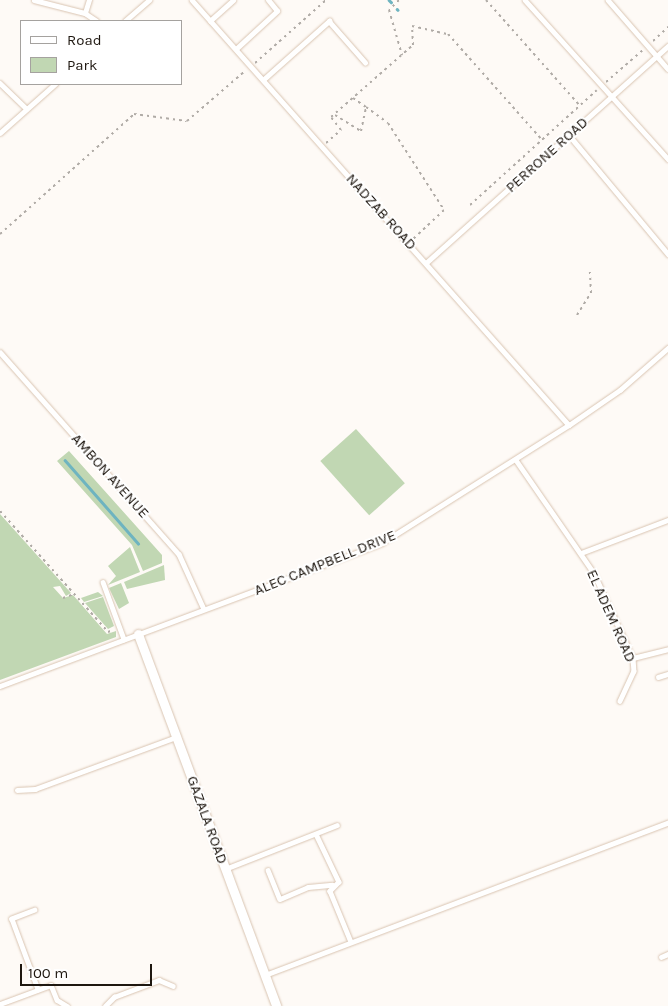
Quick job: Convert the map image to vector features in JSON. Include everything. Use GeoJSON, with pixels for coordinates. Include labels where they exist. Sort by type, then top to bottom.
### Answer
{"type":"FeatureCollection","features":[{"type":"Feature","properties":{"kind":"street","name":"GAZALA ROAD"},"geometry":{"type":"LineString","coordinates":[[138,634],[276,1006]]}},
{"type":"Feature","properties":{"kind":"lane"},"geometry":{"type":"LineString","coordinates":[[34,0],[85,13],[96,20]]}},
{"type":"Feature","properties":{"kind":"lane"},"geometry":{"type":"LineString","coordinates":[[85,13],[89,0]]}},
{"type":"Feature","properties":{"kind":"lane"},"geometry":{"type":"LineString","coordinates":[[126,20],[149,0]]}},
{"type":"Feature","properties":{"kind":"lane","name":"NADZAB ROAD"},"geometry":{"type":"LineString","coordinates":[[192,0],[570,425]]}},
{"type":"Feature","properties":{"kind":"lane"},"geometry":{"type":"LineString","coordinates":[[210,21],[233,0]]}},
{"type":"Feature","properties":{"kind":"lane"},"geometry":{"type":"LineString","coordinates":[[236,49],[277,11],[268,0]]}},
{"type":"Feature","properties":{"kind":"lane"},"geometry":{"type":"LineString","coordinates":[[525,0],[668,159]]}},
{"type":"Feature","properties":{"kind":"lane"},"geometry":{"type":"LineString","coordinates":[[608,0],[668,68]]}},
{"type":"Feature","properties":{"kind":"lane"},"geometry":{"type":"LineString","coordinates":[[263,80],[329,20],[366,62]]}},
{"type":"Feature","properties":{"kind":"lane","name":"PERRONE ROAD"},"geometry":{"type":"LineString","coordinates":[[426,263],[668,46]]}},
{"type":"Feature","properties":{"kind":"lane"},"geometry":{"type":"LineString","coordinates":[[0,84],[27,109]]}},
{"type":"Feature","properties":{"kind":"lane"},"geometry":{"type":"LineString","coordinates":[[0,133],[54,85]]}},
{"type":"Feature","properties":{"kind":"lane"},"geometry":{"type":"LineString","coordinates":[[569,135],[668,254]]}},
{"type":"Feature","properties":{"kind":"lane","name":"ALEC CAMPBELL DRIVE"},"geometry":{"type":"LineString","coordinates":[[0,686],[382,543],[570,425],[620,390],[668,348]]}},
{"type":"Feature","properties":{"kind":"lane","name":"AMBON AVENUE"},"geometry":{"type":"LineString","coordinates":[[0,352],[179,554],[204,609]]}},
{"type":"Feature","properties":{"kind":"lane","name":"EL ADEM ROAD"},"geometry":{"type":"LineString","coordinates":[[516,460],[581,553],[633,658],[634,671],[620,701]]}},
{"type":"Feature","properties":{"kind":"lane"},"geometry":{"type":"LineString","coordinates":[[581,553],[668,520]]}},
{"type":"Feature","properties":{"kind":"lane"},"geometry":{"type":"LineString","coordinates":[[103,582],[124,639]]}},
{"type":"Feature","properties":{"kind":"lane"},"geometry":{"type":"LineString","coordinates":[[633,658],[668,649]]}},
{"type":"Feature","properties":{"kind":"lane"},"geometry":{"type":"LineString","coordinates":[[658,677],[668,674]]}},
{"type":"Feature","properties":{"kind":"lane"},"geometry":{"type":"LineString","coordinates":[[17,790],[35,789],[176,737]]}},
{"type":"Feature","properties":{"kind":"lane"},"geometry":{"type":"LineString","coordinates":[[265,975],[668,823]]}},
{"type":"Feature","properties":{"kind":"lane"},"geometry":{"type":"LineString","coordinates":[[225,870],[337,825]]}},
{"type":"Feature","properties":{"kind":"lane"},"geometry":{"type":"LineString","coordinates":[[268,870],[280,899],[308,887],[332,885],[339,882],[316,834]]}},
{"type":"Feature","properties":{"kind":"lane"},"geometry":{"type":"LineString","coordinates":[[332,885],[351,942]]}},
{"type":"Feature","properties":{"kind":"lane"},"geometry":{"type":"LineString","coordinates":[[35,910],[12,919],[38,989]]}},
{"type":"Feature","properties":{"kind":"lane"},"geometry":{"type":"LineString","coordinates":[[661,957],[668,954]]}},
{"type":"Feature","properties":{"kind":"lane"},"geometry":{"type":"LineString","coordinates":[[105,1006],[114,997],[159,980],[173,986]]}},
{"type":"Feature","properties":{"kind":"lane"},"geometry":{"type":"LineString","coordinates":[[0,1004],[51,985],[57,1000],[67,1006]]}},
{"type":"Feature","properties":{"kind":"path"},"geometry":{"type":"LineString","coordinates":[[0,234],[134,114],[187,121],[326,0]]}},
{"type":"Feature","properties":{"kind":"path"},"geometry":{"type":"LineString","coordinates":[[399,0],[389,10],[402,55]]}},
{"type":"Feature","properties":{"kind":"path"},"geometry":{"type":"LineString","coordinates":[[486,0],[580,106]]}},
{"type":"Feature","properties":{"kind":"path"},"geometry":{"type":"LineString","coordinates":[[326,143],[341,130],[331,118],[413,46],[412,26],[448,34],[542,140]]}},
{"type":"Feature","properties":{"kind":"path"},"geometry":{"type":"LineString","coordinates":[[470,205],[668,27]]}},
{"type":"Feature","properties":{"kind":"path"},"geometry":{"type":"LineString","coordinates":[[353,98],[391,127],[444,210],[412,240]]}},
{"type":"Feature","properties":{"kind":"path"},"geometry":{"type":"LineString","coordinates":[[335,114],[361,131],[366,107]]}},
{"type":"Feature","properties":{"kind":"path"},"geometry":{"type":"LineString","coordinates":[[577,315],[591,293],[590,272]]}},
{"type":"Feature","properties":{"kind":"path"},"geometry":{"type":"LineString","coordinates":[[0,511],[108,632],[120,627]]}},
{"type":"Feature","properties":{"kind":"path"},"geometry":{"type":"LineString","coordinates":[[63,598],[74,594]]}},
{"type":"Feature","properties":{"kind":"green space"},"geometry":{"type":"Polygon","coordinates":[[[356,429],[405,483],[369,515],[320,461],[356,429]]]}},
{"type":"Feature","properties":{"kind":"green space"},"geometry":{"type":"Polygon","coordinates":[[[69,451],[162,555],[162,563],[143,571],[132,545],[57,461],[69,451]]]}},
{"type":"Feature","properties":{"kind":"green space"},"geometry":{"type":"Polygon","coordinates":[[[0,514],[71,593],[66,596],[60,586],[53,587],[63,598],[73,595],[107,634],[116,631],[116,637],[0,680],[0,514]]]}},
{"type":"Feature","properties":{"kind":"green space"},"geometry":{"type":"Polygon","coordinates":[[[130,547],[140,572],[108,585],[116,576],[108,566],[130,547]]]}},
{"type":"Feature","properties":{"kind":"green space"},"geometry":{"type":"Polygon","coordinates":[[[164,565],[165,580],[127,589],[124,582],[164,565]]]}},
{"type":"Feature","properties":{"kind":"green space"},"geometry":{"type":"Polygon","coordinates":[[[121,583],[129,603],[119,609],[109,588],[121,583]]]}},
{"type":"Feature","properties":{"kind":"green space"},"geometry":{"type":"Polygon","coordinates":[[[98,592],[103,596],[84,602],[81,598],[98,592]]]}},
{"type":"Feature","properties":{"kind":"green space"},"geometry":{"type":"Polygon","coordinates":[[[103,597],[114,626],[108,629],[85,603],[103,597]]]}},
{"type":"Feature","properties":{"kind":"waterway"},"geometry":{"type":"LineString","coordinates":[[65,460],[138,543]]}}]}
